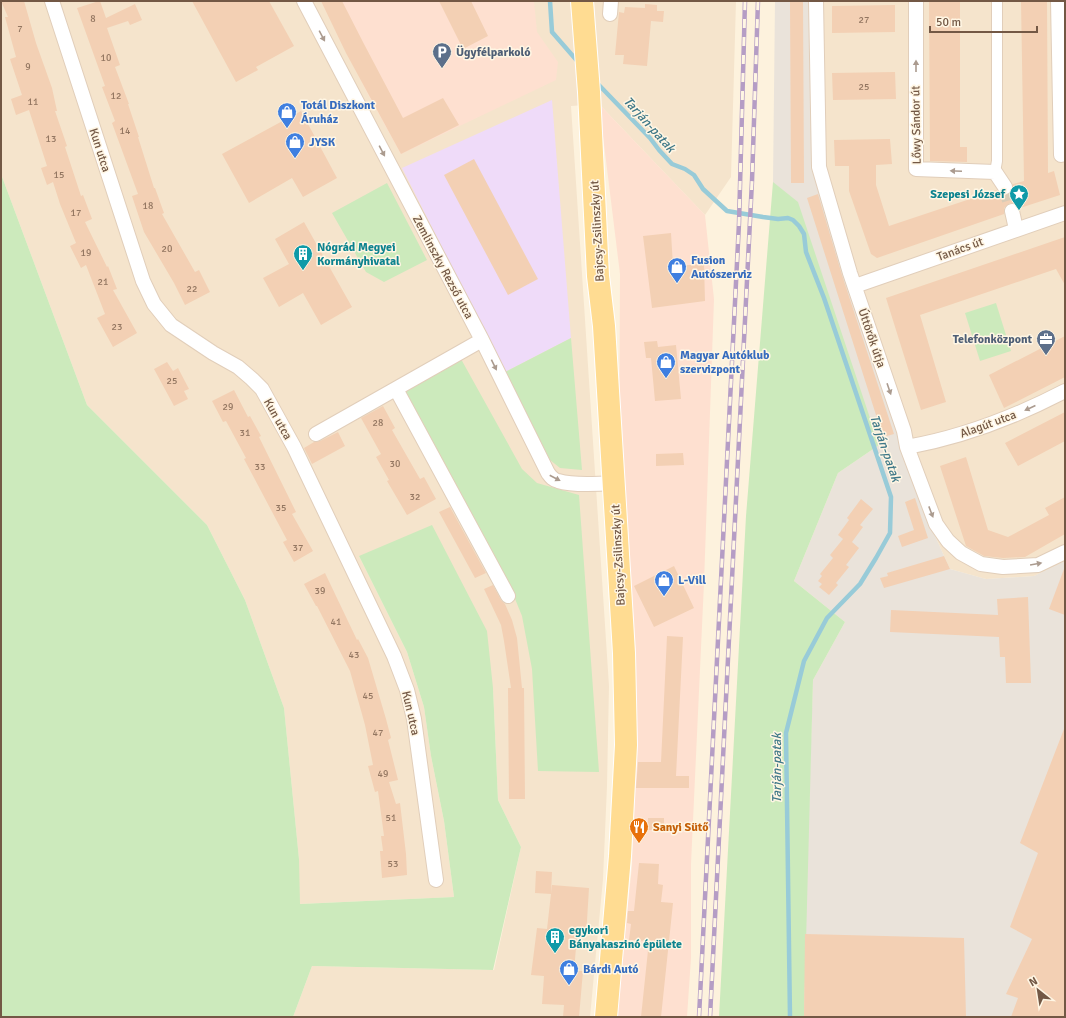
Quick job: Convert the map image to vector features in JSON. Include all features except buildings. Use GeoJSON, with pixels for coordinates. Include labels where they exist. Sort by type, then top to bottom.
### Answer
{"type":"FeatureCollection","features":[{"type":"Feature","properties":{"kind":"main road","name":"Bajcsy-Zsilinszky út"},"geometry":{"type":"LineString","coordinates":[[582,1],[589,92],[598,276],[604,326],[624,653],[626,745],[620,856],[606,1017]]}},
{"type":"Feature","properties":{"kind":"street","name":"Kun utca"},"geometry":{"type":"LineString","coordinates":[[52,1],[143,281],[149,295],[161,314],[171,325],[213,353],[238,367],[262,389],[294,447],[394,656],[407,690],[414,719],[436,880]]}},
{"type":"Feature","properties":{"kind":"street","name":"Zemlinszky Rezső utca"},"geometry":{"type":"LineString","coordinates":[[304,1],[482,340],[548,473],[557,481],[599,484],[613,483]]}},
{"type":"Feature","properties":{"kind":"street","name":"Úttörők útja"},"geometry":{"type":"LineString","coordinates":[[816,1],[819,167],[855,286],[904,431],[908,447],[936,524],[948,542],[961,553],[981,564],[1003,567],[1038,565],[1065,552]]}},
{"type":"Feature","properties":{"kind":"street","name":"Lőwy Sándor út"},"geometry":{"type":"LineString","coordinates":[[916,1],[916,169],[995,172]]}},
{"type":"Feature","properties":{"kind":"street"},"geometry":{"type":"LineString","coordinates":[[997,1],[997,161],[995,172],[1005,187]]}},
{"type":"Feature","properties":{"kind":"street"},"geometry":{"type":"LineString","coordinates":[[1058,1],[1061,155]]}},
{"type":"Feature","properties":{"kind":"street"},"geometry":{"type":"LineString","coordinates":[[1012,211],[1016,229]]}},
{"type":"Feature","properties":{"kind":"street","name":"Tanács út"},"geometry":{"type":"LineString","coordinates":[[855,286],[1065,213]]}},
{"type":"Feature","properties":{"kind":"street"},"geometry":{"type":"LineString","coordinates":[[316,434],[482,340]]}},
{"type":"Feature","properties":{"kind":"street"},"geometry":{"type":"LineString","coordinates":[[396,389],[508,596]]}},
{"type":"Feature","properties":{"kind":"street","name":"Alagút utca"},"geometry":{"type":"LineString","coordinates":[[908,447],[945,439],[978,429],[1012,416],[1065,391]]}},
{"type":"Feature","properties":{"kind":"shaded area"},"geometry":{"type":"Polygon","coordinates":[[[1,1],[736,1],[731,177],[705,215],[599,104],[571,106],[609,686],[603,879],[590,1017],[293,1017],[312,966],[494,970],[521,847],[498,800],[493,688],[359,556],[407,652],[424,707],[431,756],[444,821],[454,897],[299,904],[299,859],[284,708],[245,600],[207,525],[87,405],[1,174],[1,1]]]}},
{"type":"Feature","properties":{"kind":"shaded area"},"geometry":{"type":"Polygon","coordinates":[[[321,1],[534,1],[537,32],[558,62],[556,80],[401,154],[370,98],[321,1]]]}},
{"type":"Feature","properties":{"kind":"shaded area"},"geometry":{"type":"Polygon","coordinates":[[[775,1],[812,1],[815,167],[931,527],[950,569],[986,579],[1034,576],[1065,561],[1065,1017],[804,1017],[813,680],[845,622],[794,581],[838,473],[879,445],[773,182],[775,1]]]}},
{"type":"Feature","properties":{"kind":"shaded area"},"geometry":{"type":"Polygon","coordinates":[[[812,1],[1065,1],[1065,562],[1034,576],[986,579],[950,569],[931,527],[815,166],[812,1]]]}},
{"type":"Feature","properties":{"kind":"shaded area"},"geometry":{"type":"Polygon","coordinates":[[[552,100],[571,338],[505,372],[402,168],[552,100]]]}},
{"type":"Feature","properties":{"kind":"shaded area"},"geometry":{"type":"Polygon","coordinates":[[[599,104],[705,215],[714,299],[704,583],[691,864],[691,958],[687,1017],[616,1017],[632,866],[636,690],[635,644],[619,483],[620,274],[599,104]]]}},
{"type":"Feature","properties":{"kind":"green space"},"geometry":{"type":"Polygon","coordinates":[[[1,174],[87,405],[207,525],[245,600],[284,708],[299,859],[300,904],[454,897],[444,821],[431,756],[424,707],[407,652],[359,556],[432,525],[487,631],[493,688],[498,800],[521,847],[493,970],[312,966],[293,1017],[1,1017],[1,174]]]}},
{"type":"Feature","properties":{"kind":"green space"},"geometry":{"type":"Polygon","coordinates":[[[773,182],[798,202],[879,445],[838,473],[794,581],[845,622],[813,680],[804,1017],[719,1017],[746,516],[773,182]]]}},
{"type":"Feature","properties":{"kind":"green space"},"geometry":{"type":"Polygon","coordinates":[[[387,183],[427,260],[384,282],[366,272],[332,213],[387,183]]]}},
{"type":"Feature","properties":{"kind":"green space"},"geometry":{"type":"Polygon","coordinates":[[[996,303],[1011,351],[980,361],[965,313],[996,303]]]}},
{"type":"Feature","properties":{"kind":"green space"},"geometry":{"type":"Polygon","coordinates":[[[571,338],[582,470],[560,468],[550,460],[505,372],[571,338]]]}},
{"type":"Feature","properties":{"kind":"green space"},"geometry":{"type":"Polygon","coordinates":[[[461,359],[522,469],[537,483],[579,495],[599,772],[538,771],[532,669],[522,616],[511,589],[402,392],[461,359]]]}},
{"type":"Feature","properties":{"kind":"waterway","name":"Tarján-patak"},"geometry":{"type":"LineString","coordinates":[[550,1],[552,32],[579,63]]}},
{"type":"Feature","properties":{"kind":"waterway","name":"Tarján-patak"},"geometry":{"type":"LineString","coordinates":[[596,82],[650,138],[672,164],[685,169],[694,175],[703,189],[727,211],[778,219],[788,218],[793,220],[799,226],[804,234],[806,252],[824,298],[891,497],[890,533],[860,584],[827,618],[804,661],[786,733],[790,1017]]}},
{"type":"Feature","properties":{"kind":"tunnel"},"geometry":{"type":"LineString","coordinates":[[1005,187],[1012,211]]}},
{"type":"Feature","properties":{"kind":"railway"},"geometry":{"type":"LineString","coordinates":[[699,1017],[739,223],[745,1]]}},
{"type":"Feature","properties":{"kind":"railway"},"geometry":{"type":"LineString","coordinates":[[710,1017],[752,181],[758,1]]}},
{"type":"Feature","properties":{"kind":"place","name":"Ügyfélparkoló"},"geometry":{"type":"Point","coordinates":[442,69]}},
{"type":"Feature","properties":{"kind":"place","name":"Totál Diszkont Áruház"},"geometry":{"type":"Point","coordinates":[287,129]}},
{"type":"Feature","properties":{"kind":"place","name":"JYSK"},"geometry":{"type":"Point","coordinates":[295,159]}},
{"type":"Feature","properties":{"kind":"place","name":"Szepesi József"},"geometry":{"type":"Point","coordinates":[1019,211]}},
{"type":"Feature","properties":{"kind":"place","name":"Nógrád Megyei Kormányhivatal"},"geometry":{"type":"Point","coordinates":[303,271]}},
{"type":"Feature","properties":{"kind":"place","name":"Fusion Autószerviz"},"geometry":{"type":"Point","coordinates":[677,284]}},
{"type":"Feature","properties":{"kind":"place","name":"Telefonközpont"},"geometry":{"type":"Point","coordinates":[1046,356]}},
{"type":"Feature","properties":{"kind":"place","name":"Magyar Autóklub szervizpont"},"geometry":{"type":"Point","coordinates":[666,379]}},
{"type":"Feature","properties":{"kind":"place","name":"L-Vill"},"geometry":{"type":"Point","coordinates":[664,597]}},
{"type":"Feature","properties":{"kind":"place","name":"Sanyi Sütő"},"geometry":{"type":"Point","coordinates":[639,844]}},
{"type":"Feature","properties":{"kind":"place","name":"egykori Bányakaszinó épülete"},"geometry":{"type":"Point","coordinates":[555,954]}},
{"type":"Feature","properties":{"kind":"place","name":"Bárdi Autó"},"geometry":{"type":"Point","coordinates":[569,986]}}]}
